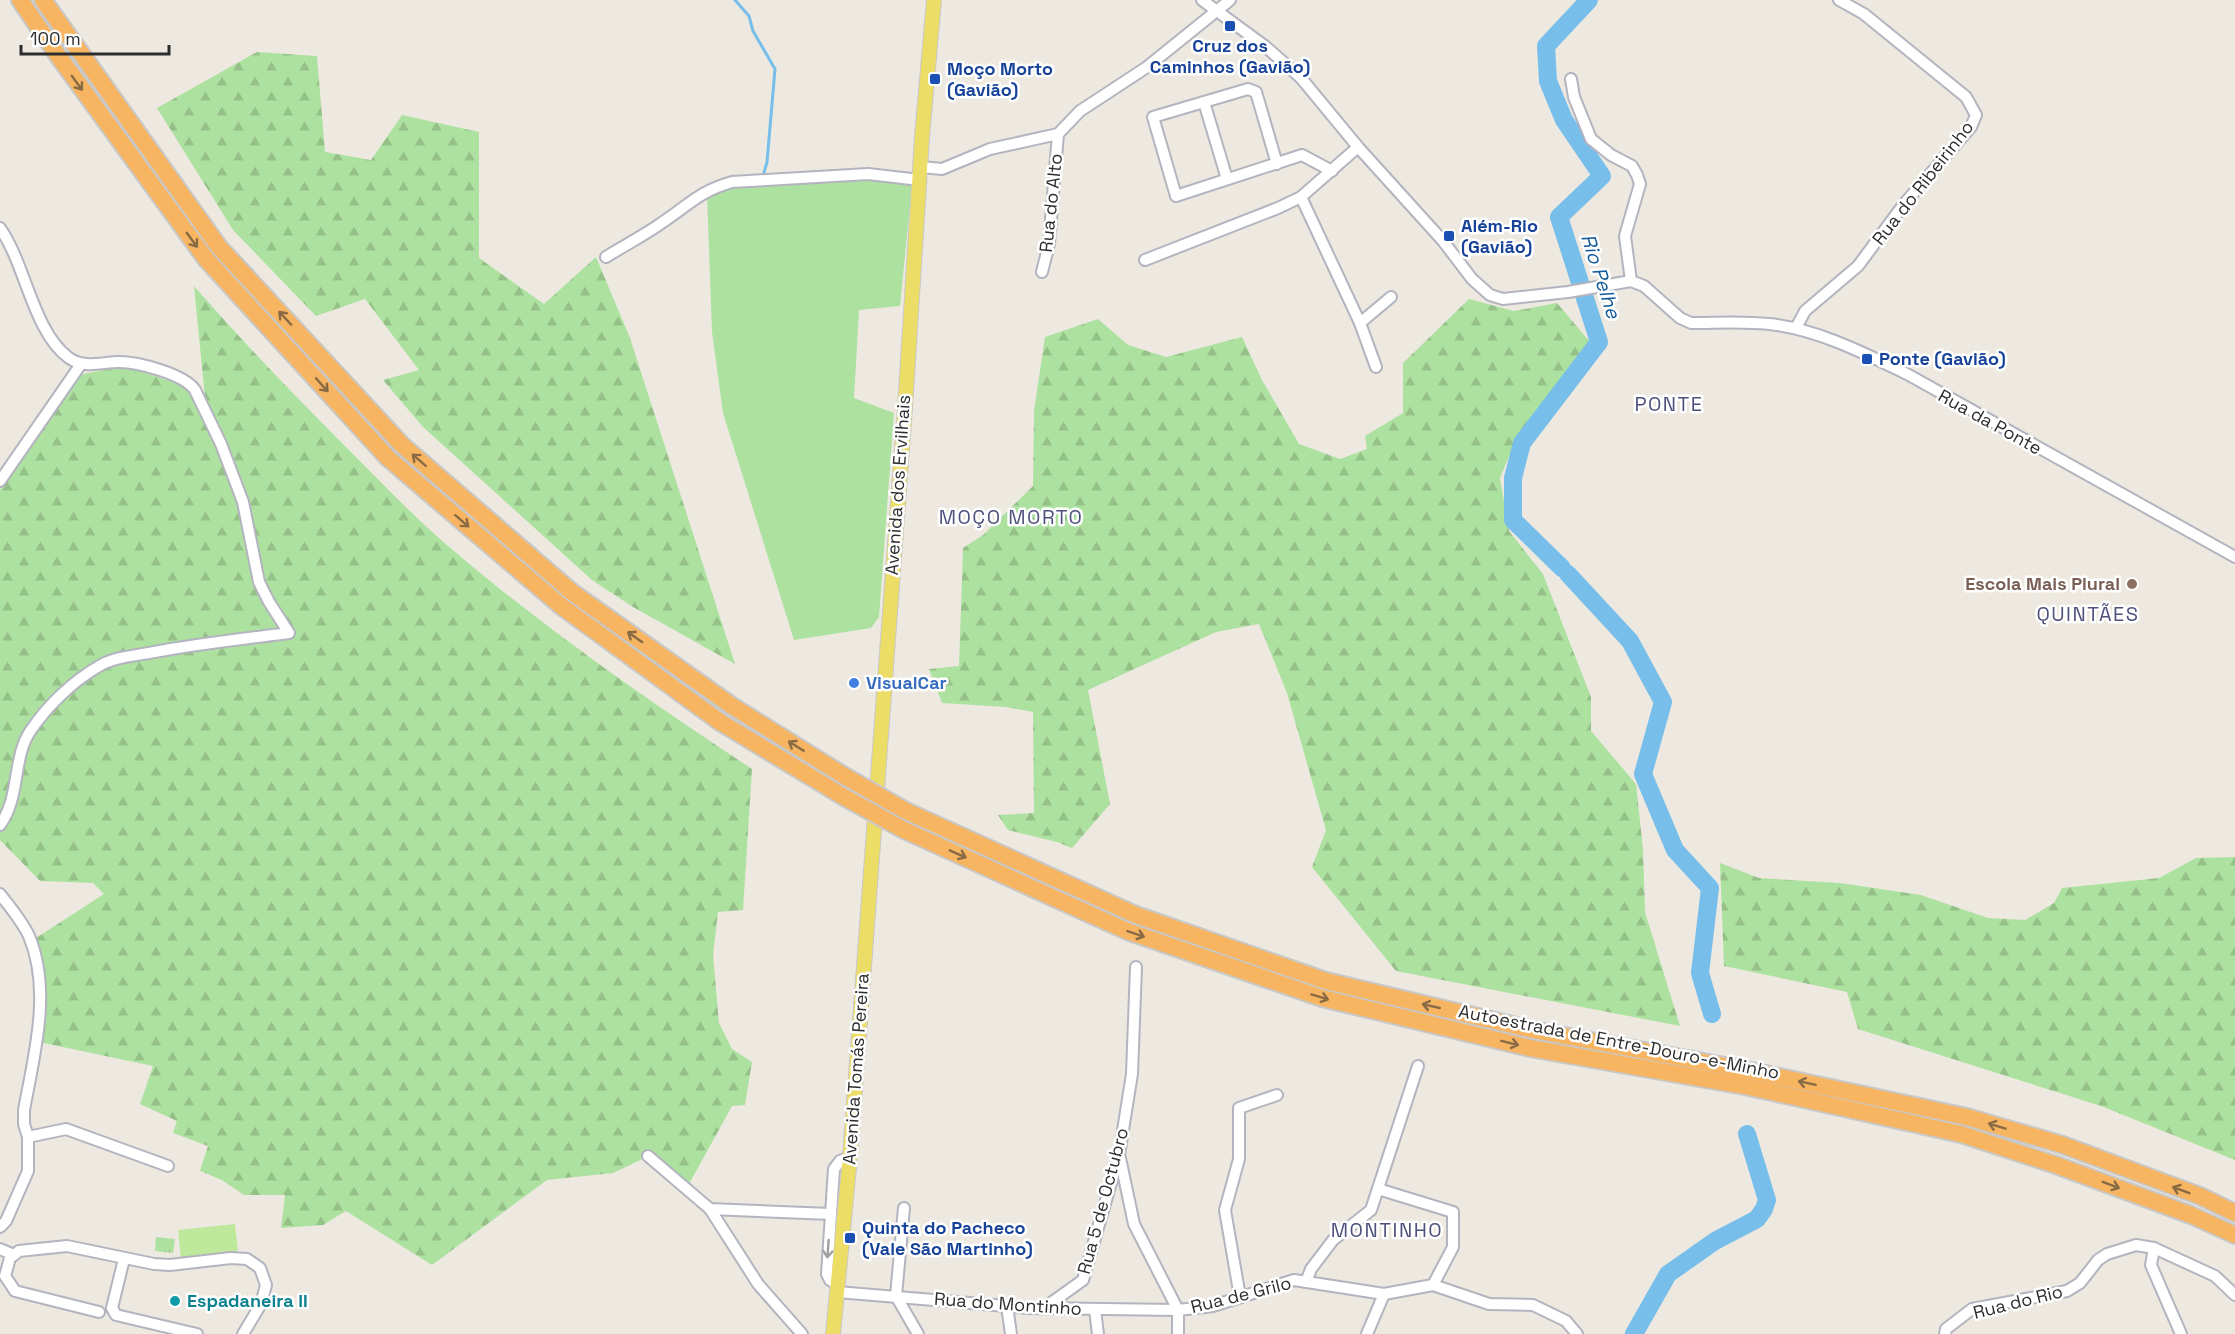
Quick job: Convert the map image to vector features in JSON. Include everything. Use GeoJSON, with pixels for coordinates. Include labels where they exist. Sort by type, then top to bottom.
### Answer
{"type":"FeatureCollection","features":[{"type":"Feature","properties":{"kind":"highway","name":"Autoestrada de Entre-Douro-e-Minho"},"geometry":{"type":"LineString","coordinates":[[20,0],[206,259],[388,458],[561,606],[720,722],[844,797],[904,830],[1127,931],[1323,998],[1530,1048],[1745,1086],[1961,1134],[2087,1176],[2191,1215],[2235,1236]]}},
{"type":"Feature","properties":{"kind":"highway","name":"Autoestrada de Entre-Douro-e-Minho"},"geometry":{"type":"LineString","coordinates":[[43,0],[219,247],[402,445],[573,593],[732,706],[846,777],[906,811],[1136,915],[1326,981],[1533,1030],[1751,1071],[1967,1117],[2063,1145],[2200,1196],[2235,1213]]}},
{"type":"Feature","properties":{"kind":"main road","name":"Avenida dos Ervilhais"},"geometry":{"type":"LineString","coordinates":[[875,803],[934,0]]}},
{"type":"Feature","properties":{"kind":"main road","name":"Avenida Tomás Pereira"},"geometry":{"type":"LineString","coordinates":[[833,1334],[850,1157],[875,803]]}},
{"type":"Feature","properties":{"kind":"street"},"geometry":{"type":"LineString","coordinates":[[1202,0],[1266,47],[1300,78],[1358,147],[1438,234],[1472,279],[1490,295],[1503,299],[1568,292],[1632,281],[1625,236],[1640,184],[1632,166],[1611,155],[1591,139],[1574,97],[1570,79]]}},
{"type":"Feature","properties":{"kind":"street"},"geometry":{"type":"LineString","coordinates":[[606,257],[664,222],[696,196],[714,187],[732,182],[868,174],[921,174],[942,169],[990,149],[1058,134],[1080,111],[1148,67],[1216,9],[1230,0]]}},
{"type":"Feature","properties":{"kind":"street","name":"Rua do Ribeirinho"},"geometry":{"type":"LineString","coordinates":[[1796,328],[1805,311],[1858,266],[1904,204],[1971,127],[1976,115],[1966,97],[1864,14],[1839,0]]}},
{"type":"Feature","properties":{"kind":"street"},"geometry":{"type":"LineString","coordinates":[[1277,164],[1256,92],[1248,88],[1153,117],[1176,196],[1277,164],[1302,155],[1332,171]]}},
{"type":"Feature","properties":{"kind":"street"},"geometry":{"type":"LineString","coordinates":[[1204,102],[1227,179]]}},
{"type":"Feature","properties":{"kind":"street","name":"Rua do Alto"},"geometry":{"type":"LineString","coordinates":[[1042,272],[1049,244],[1058,134]]}},
{"type":"Feature","properties":{"kind":"street"},"geometry":{"type":"LineString","coordinates":[[1145,260],[1278,208],[1300,196],[1358,147]]}},
{"type":"Feature","properties":{"kind":"street"},"geometry":{"type":"LineString","coordinates":[[1300,196],[1360,323],[1376,368]]}},
{"type":"Feature","properties":{"kind":"street"},"geometry":{"type":"LineString","coordinates":[[0,228],[14,254],[51,340],[68,357],[81,364],[129,363],[178,377],[191,384],[221,444],[237,484],[263,593],[289,633],[179,647],[122,657],[101,664],[72,685],[30,731],[23,747],[15,790],[8,811],[0,825]]}},
{"type":"Feature","properties":{"kind":"street","name":"Rua da Ponte"},"geometry":{"type":"LineString","coordinates":[[1632,281],[1644,286],[1680,318],[1691,322],[1768,324],[1796,328],[1876,359],[1907,374],[2235,557]]}},
{"type":"Feature","properties":{"kind":"street"},"geometry":{"type":"LineString","coordinates":[[1360,323],[1391,297]]}},
{"type":"Feature","properties":{"kind":"street"},"geometry":{"type":"LineString","coordinates":[[0,480],[81,364]]}},
{"type":"Feature","properties":{"kind":"street"},"geometry":{"type":"LineString","coordinates":[[0,894],[19,918],[28,935],[34,951],[39,998],[38,1029],[24,1110],[24,1124],[28,1137],[28,1171],[6,1221],[0,1227]]}},
{"type":"Feature","properties":{"kind":"street","name":"Rua 5 de Octubro"},"geometry":{"type":"LineString","coordinates":[[1044,1308],[1083,1280],[1119,1155],[1132,1074],[1136,967]]}},
{"type":"Feature","properties":{"kind":"street"},"geometry":{"type":"LineString","coordinates":[[1306,1282],[1311,1269],[1333,1239],[1371,1210],[1418,1066]]}},
{"type":"Feature","properties":{"kind":"street"},"geometry":{"type":"LineString","coordinates":[[1240,1297],[1225,1210],[1239,1159],[1239,1108],[1277,1095]]}},
{"type":"Feature","properties":{"kind":"street"},"geometry":{"type":"LineString","coordinates":[[28,1137],[66,1129],[168,1166]]}},
{"type":"Feature","properties":{"kind":"street"},"geometry":{"type":"LineString","coordinates":[[1119,1155],[1134,1224],[1178,1311],[1178,1334]]}},
{"type":"Feature","properties":{"kind":"street"},"geometry":{"type":"LineString","coordinates":[[648,1156],[710,1209],[758,1284],[802,1334]]}},
{"type":"Feature","properties":{"kind":"street"},"geometry":{"type":"LineString","coordinates":[[838,1288],[827,1274],[834,1169],[840,1161],[850,1157]]}},
{"type":"Feature","properties":{"kind":"street"},"geometry":{"type":"LineString","coordinates":[[1378,1189],[1453,1212],[1453,1247],[1433,1285]]}},
{"type":"Feature","properties":{"kind":"street"},"geometry":{"type":"LineString","coordinates":[[904,1208],[896,1296],[918,1334]]}},
{"type":"Feature","properties":{"kind":"street"},"geometry":{"type":"LineString","coordinates":[[710,1209],[831,1214]]}},
{"type":"Feature","properties":{"kind":"street","name":"Rua do Rio"},"geometry":{"type":"LineString","coordinates":[[1945,1334],[1946,1329],[1972,1309],[2067,1291],[2080,1283],[2098,1260],[2107,1254],[2136,1245],[2154,1248]]}},
{"type":"Feature","properties":{"kind":"street"},"geometry":{"type":"LineString","coordinates":[[99,1312],[15,1291],[5,1276],[10,1258],[19,1251],[67,1246],[124,1259],[170,1265],[231,1258],[247,1259],[253,1262],[264,1276],[266,1285],[265,1294],[243,1334]]}},
{"type":"Feature","properties":{"kind":"street"},"geometry":{"type":"LineString","coordinates":[[2181,1334],[2151,1265],[2154,1248],[2215,1276],[2235,1295]]}},
{"type":"Feature","properties":{"kind":"street"},"geometry":{"type":"LineString","coordinates":[[0,1249],[14,1255]]}},
{"type":"Feature","properties":{"kind":"street"},"geometry":{"type":"LineString","coordinates":[[124,1259],[112,1308],[116,1315],[197,1334]]}},
{"type":"Feature","properties":{"kind":"street","name":"Rua de Grilo"},"geometry":{"type":"LineString","coordinates":[[1178,1311],[1213,1306],[1294,1280],[1384,1294],[1433,1285],[1489,1304],[1533,1305],[1566,1321],[1577,1334]]}},
{"type":"Feature","properties":{"kind":"street","name":"Rua do Montinho"},"geometry":{"type":"LineString","coordinates":[[838,1288],[896,1296],[1007,1306],[1178,1311]]}},
{"type":"Feature","properties":{"kind":"street"},"geometry":{"type":"LineString","coordinates":[[1367,1334],[1384,1294]]}},
{"type":"Feature","properties":{"kind":"street"},"geometry":{"type":"LineString","coordinates":[[1007,1306],[1011,1334]]}},
{"type":"Feature","properties":{"kind":"street"},"geometry":{"type":"LineString","coordinates":[[1095,1310],[1098,1334]]}},
{"type":"Feature","properties":{"kind":"green space"},"geometry":{"type":"Polygon","coordinates":[[[257,52],[317,56],[325,152],[371,160],[402,115],[479,132],[479,258],[544,304],[596,257],[630,338],[735,664],[633,607],[592,580],[423,427],[383,380],[419,370],[365,299],[316,316],[233,230],[157,108],[257,52]]]}},
{"type":"Feature","properties":{"kind":"green space"},"geometry":{"type":"Polygon","coordinates":[[[906,181],[912,185],[900,306],[859,310],[854,398],[894,413],[879,617],[871,628],[794,640],[723,413],[712,332],[707,194],[730,185],[906,181]]]}},
{"type":"Feature","properties":{"kind":"green space"},"geometry":{"type":"Polygon","coordinates":[[[194,286],[305,406],[448,546],[521,606],[597,662],[752,769],[743,910],[718,912],[713,955],[719,1023],[732,1049],[752,1062],[745,1105],[732,1106],[689,1184],[653,1154],[613,1173],[547,1180],[432,1265],[346,1211],[323,1225],[281,1228],[285,1195],[244,1195],[222,1180],[200,1171],[208,1146],[173,1133],[177,1121],[140,1104],[153,1066],[39,1042],[33,940],[104,894],[93,883],[40,881],[0,840],[0,490],[78,375],[125,366],[182,385],[205,398],[194,286]]]}},
{"type":"Feature","properties":{"kind":"green space"},"geometry":{"type":"Polygon","coordinates":[[[1469,299],[1514,311],[1557,303],[1590,342],[1518,435],[1500,478],[1509,531],[1543,574],[1591,697],[1591,731],[1636,784],[1643,849],[1645,912],[1680,1026],[1396,971],[1312,867],[1326,830],[1287,693],[1259,624],[1216,632],[1088,690],[1110,804],[1072,848],[1008,830],[998,815],[1034,813],[1033,712],[1006,707],[942,703],[929,669],[959,666],[963,548],[983,535],[1033,486],[1034,411],[1045,337],[1098,319],[1128,345],[1166,357],[1242,337],[1262,380],[1299,444],[1340,459],[1367,449],[1365,436],[1403,413],[1403,363],[1469,299]]]}},
{"type":"Feature","properties":{"kind":"green space"},"geometry":{"type":"Polygon","coordinates":[[[2235,857],[2235,1160],[2101,1106],[1858,1029],[1847,992],[1724,966],[1720,863],[1759,878],[1840,883],[1921,895],[1988,918],[2025,920],[2054,903],[2062,888],[2159,878],[2196,858],[2235,857]]]}},
{"type":"Feature","properties":{"kind":"green space"},"geometry":{"type":"Polygon","coordinates":[[[235,1224],[238,1251],[181,1258],[178,1230],[235,1224]]]}},
{"type":"Feature","properties":{"kind":"green space"},"geometry":{"type":"Polygon","coordinates":[[[156,1237],[175,1239],[173,1253],[155,1251],[156,1237]]]}},
{"type":"Feature","properties":{"kind":"waterway"},"geometry":{"type":"LineString","coordinates":[[735,0],[749,16],[753,31],[775,69],[767,162],[763,176]]}},
{"type":"Feature","properties":{"kind":"waterway","name":"Rio Pelhe"},"geometry":{"type":"LineString","coordinates":[[1562,568],[1513,520],[1513,478],[1522,443],[1599,342],[1559,217],[1602,176],[1564,120],[1548,81],[1546,46],[1589,0]]}},
{"type":"Feature","properties":{"kind":"waterway","name":"Rio Pelhe"},"geometry":{"type":"LineString","coordinates":[[1568,574],[1630,641],[1663,702],[1643,774],[1675,850],[1710,888],[1700,973],[1712,1014]]}},
{"type":"Feature","properties":{"kind":"waterway","name":"Rio Pelhe"},"geometry":{"type":"LineString","coordinates":[[1634,1334],[1668,1274],[1715,1241],[1757,1219],[1764,1209],[1767,1200],[1747,1134]]}},
{"type":"Feature","properties":{"kind":"place","name":"Cruz dos Caminhos (Gavião)"},"geometry":{"type":"Point","coordinates":[1230,26]}},
{"type":"Feature","properties":{"kind":"place","name":"Moço Morto (Gavião)"},"geometry":{"type":"Point","coordinates":[935,79]}},
{"type":"Feature","properties":{"kind":"place","name":"Além-Rio (Gavião)"},"geometry":{"type":"Point","coordinates":[1449,236]}},
{"type":"Feature","properties":{"kind":"place","name":"Ponte (Gavião)"},"geometry":{"type":"Point","coordinates":[1867,359]}},
{"type":"Feature","properties":{"kind":"place","name":"Escola Mais Plural"},"geometry":{"type":"Point","coordinates":[2132,584]}},
{"type":"Feature","properties":{"kind":"place","name":"VisualCar"},"geometry":{"type":"Point","coordinates":[854,683]}},
{"type":"Feature","properties":{"kind":"place","name":"Quinta do Pacheco (Vale São Martinho)"},"geometry":{"type":"Point","coordinates":[850,1238]}},
{"type":"Feature","properties":{"kind":"place","name":"Espadaneira II"},"geometry":{"type":"Point","coordinates":[175,1301]}},
{"type":"Feature","properties":{"kind":"district","name":"PONTE"},"geometry":{"type":"Point","coordinates":[1669,404]}},
{"type":"Feature","properties":{"kind":"district","name":"MOÇO MORTO"},"geometry":{"type":"Point","coordinates":[1011,517]}},
{"type":"Feature","properties":{"kind":"district","name":"QUINTÃES"},"geometry":{"type":"Point","coordinates":[2088,614]}},
{"type":"Feature","properties":{"kind":"district","name":"MONTINHO"},"geometry":{"type":"Point","coordinates":[1387,1230]}}]}
